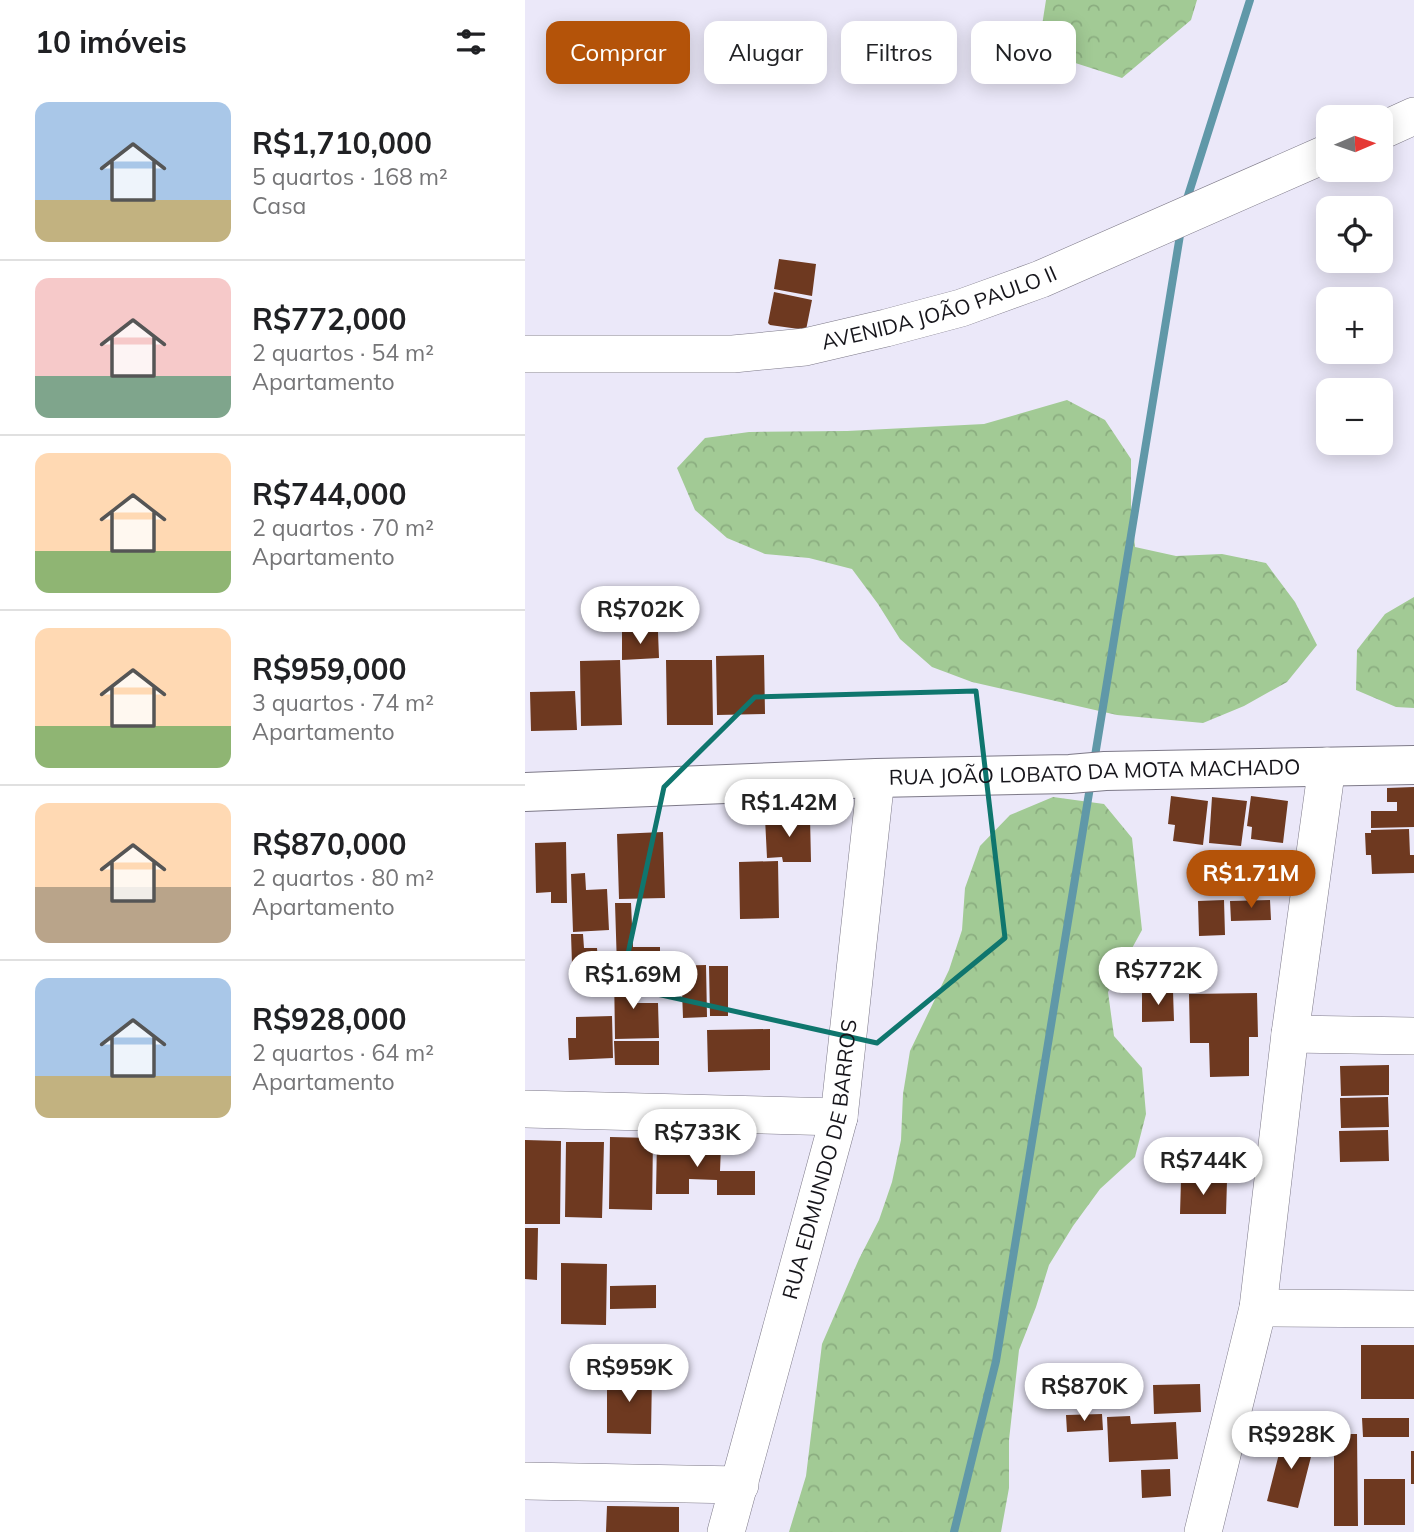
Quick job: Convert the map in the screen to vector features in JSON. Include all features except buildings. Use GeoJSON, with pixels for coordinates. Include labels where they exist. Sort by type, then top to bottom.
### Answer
{"type":"FeatureCollection","features":[{"type":"Feature","properties":{"kind":"main road","name":"RUA JOÃO LOBATO DA MOTA MACHADO"},"geometry":{"type":"LineString","coordinates":[[525,792],[876,778],[1414,765]]}},
{"type":"Feature","properties":{"kind":"street"},"geometry":{"type":"LineString","coordinates":[[1393,126],[1414,117]]}},
{"type":"Feature","properties":{"kind":"street","name":"AVENIDA JOÃO PAULO II"},"geometry":{"type":"LineString","coordinates":[[525,354],[733,354],[805,347],[961,308],[1041,279],[1316,158]]}},
{"type":"Feature","properties":{"kind":"street"},"geometry":{"type":"LineString","coordinates":[[1203,1532],[1258,1308],[1290,1034],[1327,766]]}},
{"type":"Feature","properties":{"kind":"street","name":"RUA EDMUNDO DE BARROS"},"geometry":{"type":"LineString","coordinates":[[726,1532],[839,1117],[876,778]]}},
{"type":"Feature","properties":{"kind":"street"},"geometry":{"type":"LineString","coordinates":[[1290,1034],[1414,1036]]}},
{"type":"Feature","properties":{"kind":"street"},"geometry":{"type":"LineString","coordinates":[[525,1109],[839,1117]]}},
{"type":"Feature","properties":{"kind":"street"},"geometry":{"type":"LineString","coordinates":[[1258,1308],[1414,1309]]}},
{"type":"Feature","properties":{"kind":"street"},"geometry":{"type":"LineString","coordinates":[[525,1481],[740,1485]]}},
{"type":"Feature","properties":{"kind":"highlighted area"},"geometry":{"type":"Polygon","coordinates":[[[976,691],[1005,938],[877,1043],[621,986],[664,787],[755,697],[976,691]]]}},
{"type":"Feature","properties":{"kind":"green space"},"geometry":{"type":"Polygon","coordinates":[[[1046,0],[1197,0],[1191,20],[1122,78],[1076,63],[1076,21],[1043,21],[1046,0]]]}},
{"type":"Feature","properties":{"kind":"green space"},"geometry":{"type":"Polygon","coordinates":[[[1067,400],[1105,420],[1131,459],[1135,547],[1176,556],[1222,554],[1266,563],[1295,602],[1317,645],[1287,682],[1244,706],[1203,723],[1117,715],[972,682],[932,667],[900,639],[852,569],[809,558],[765,554],[727,538],[695,510],[677,468],[705,438],[749,432],[847,431],[984,424],[1067,400]]]}},
{"type":"Feature","properties":{"kind":"green space"},"geometry":{"type":"Polygon","coordinates":[[[1414,597],[1414,708],[1396,707],[1356,690],[1357,650],[1385,614],[1414,597]]]}},
{"type":"Feature","properties":{"kind":"green space"},"geometry":{"type":"Polygon","coordinates":[[[1053,797],[1104,804],[1132,838],[1142,930],[1108,992],[1114,1036],[1142,1068],[1146,1114],[1135,1157],[1100,1189],[1049,1265],[1019,1350],[1009,1440],[1009,1488],[1001,1532],[789,1532],[806,1476],[822,1344],[879,1220],[892,1182],[901,1140],[903,1094],[910,1051],[949,970],[962,930],[965,888],[980,846],[1010,815],[1053,797]]]}},
{"type":"Feature","properties":{"kind":"waterway"},"geometry":{"type":"LineString","coordinates":[[1186,202],[1250,0]]}},
{"type":"Feature","properties":{"kind":"waterway"},"geometry":{"type":"LineString","coordinates":[[1094,762],[1181,229]]}},
{"type":"Feature","properties":{"kind":"waterway"},"geometry":{"type":"LineString","coordinates":[[954,1532],[996,1361],[1091,781]]}}]}
